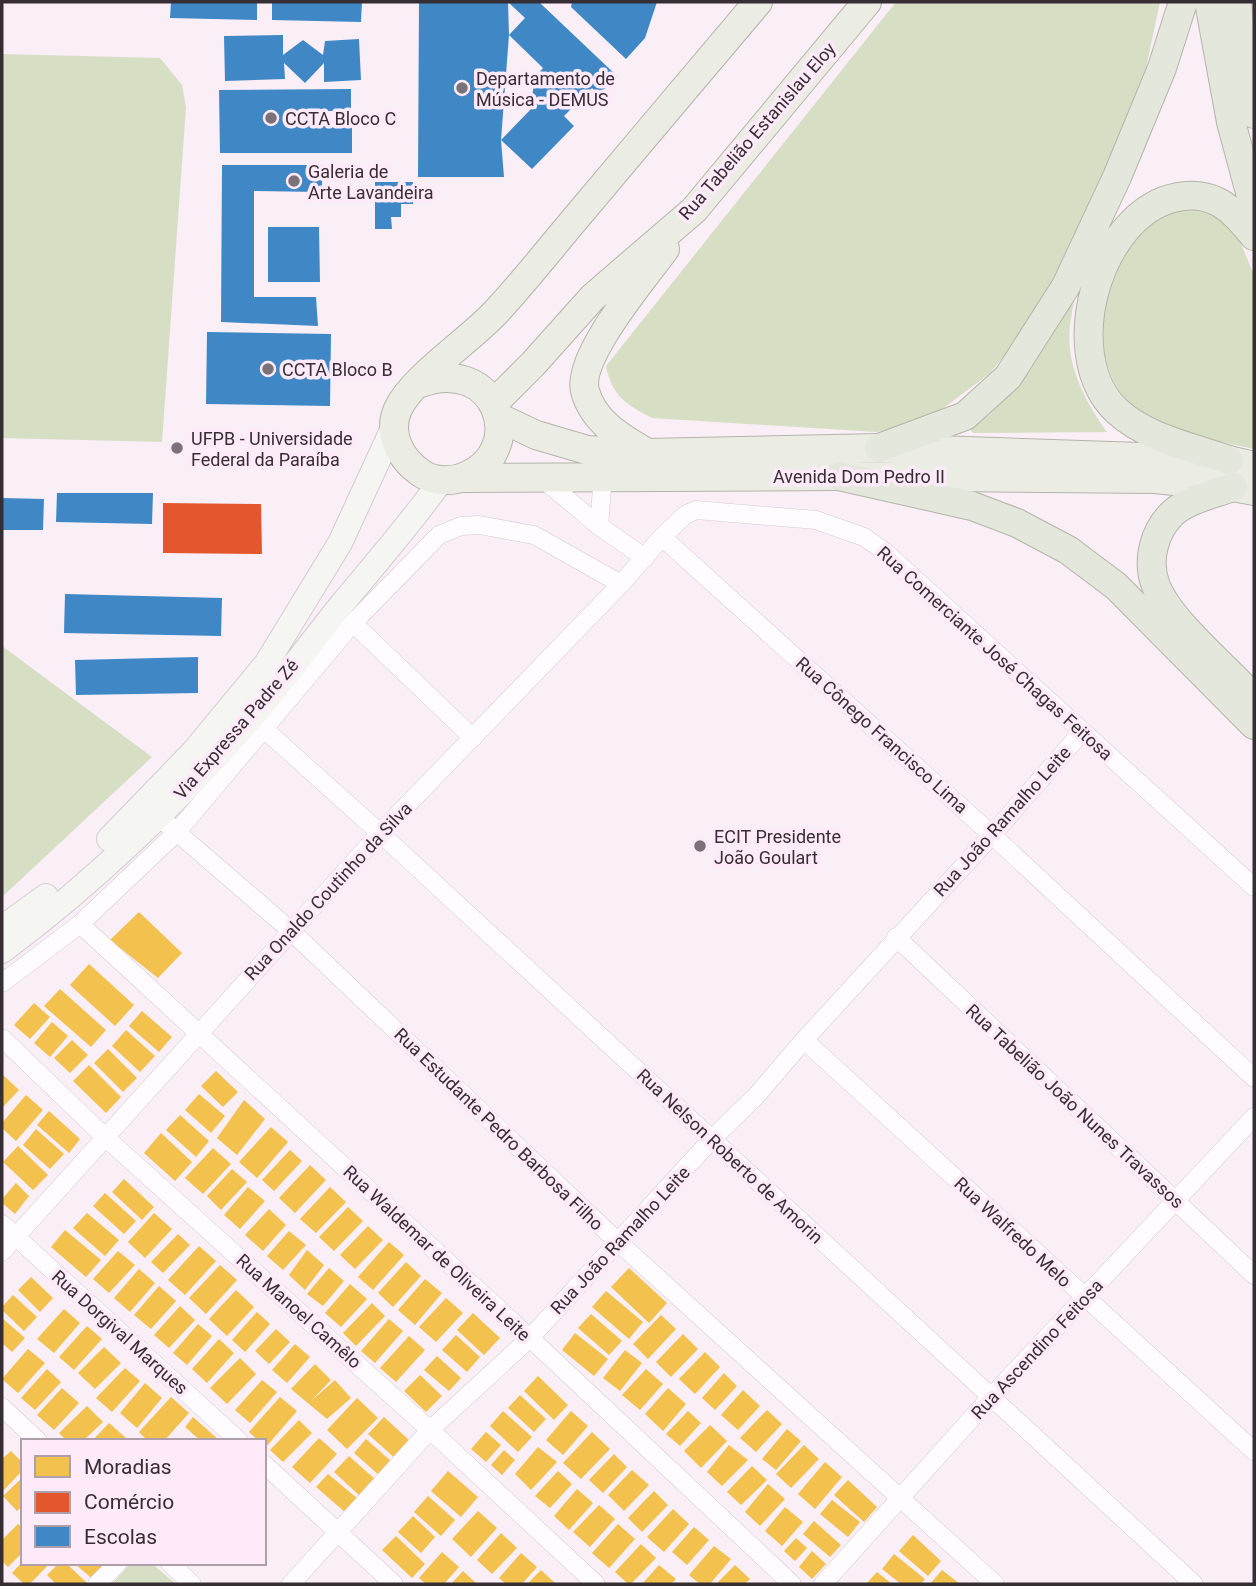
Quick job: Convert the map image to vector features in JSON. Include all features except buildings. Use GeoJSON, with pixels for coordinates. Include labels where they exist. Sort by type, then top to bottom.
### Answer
{"type":"FeatureCollection","features":[{"type":"Feature","properties":{"kind":"highway"},"geometry":{"type":"LineString","coordinates":[[879,449],[965,416],[1008,377],[1066,286],[1162,68],[1183,2]]}},
{"type":"Feature","properties":{"kind":"highway"},"geometry":{"type":"LineString","coordinates":[[1209,2],[1231,122],[1254,207]]}},
{"type":"Feature","properties":{"kind":"highway"},"geometry":{"type":"LineString","coordinates":[[1237,2],[1242,56],[1254,114]]}},
{"type":"Feature","properties":{"kind":"highway"},"geometry":{"type":"LineString","coordinates":[[1242,56],[1254,83]]}},
{"type":"Feature","properties":{"kind":"highway"},"geometry":{"type":"LineString","coordinates":[[1242,476],[1160,436],[1117,411],[1096,378],[1090,354],[1088,323],[1095,289],[1108,257],[1133,220],[1162,200],[1184,196],[1212,199],[1242,220],[1254,236]]}},
{"type":"Feature","properties":{"kind":"highway"},"geometry":{"type":"LineString","coordinates":[[839,476],[972,506],[1017,523],[1068,550],[1116,586],[1254,725]]}},
{"type":"Feature","properties":{"kind":"highway"},"geometry":{"type":"LineString","coordinates":[[1242,476],[1175,511],[1157,536],[1151,553],[1155,585],[1176,617],[1254,698]]}},
{"type":"Feature","properties":{"kind":"main road"},"geometry":{"type":"LineString","coordinates":[[418,384],[434,377],[451,376],[467,380],[481,389],[495,410],[499,436],[493,454],[481,468],[452,479],[424,475],[408,464],[398,447],[393,429],[397,411],[405,396],[418,384],[494,314],[758,2]]}},
{"type":"Feature","properties":{"kind":"main road","name":"Rua Tabelião Estanislau Eloy"},"geometry":{"type":"LineString","coordinates":[[495,410],[593,297],[694,210],[867,2]]}},
{"type":"Feature","properties":{"kind":"main road"},"geometry":{"type":"LineString","coordinates":[[646,453],[608,427],[594,411],[585,391],[584,379],[593,352],[603,334],[694,210]]}},
{"type":"Feature","properties":{"kind":"main road","name":"Avenida Dom Pedro II"},"geometry":{"type":"LineString","coordinates":[[495,410],[561,444],[587,450],[646,453],[879,449],[1242,476]]}},
{"type":"Feature","properties":{"kind":"main road","name":"Via Expressa Padre Zé"},"geometry":{"type":"LineString","coordinates":[[2,928],[57,888],[137,812],[194,751],[266,664],[340,543],[393,429]]}},
{"type":"Feature","properties":{"kind":"main road","name":"Avenida Dom Pedro II"},"geometry":{"type":"LineString","coordinates":[[452,479],[839,476],[1155,479],[1242,476]]}},
{"type":"Feature","properties":{"kind":"main road","name":"Via Expressa Padre Zé"},"geometry":{"type":"LineString","coordinates":[[2,951],[62,903],[158,816],[252,716],[342,604],[452,479]]}},
{"type":"Feature","properties":{"kind":"street"},"geometry":{"type":"LineString","coordinates":[[599,526],[603,476]]}},
{"type":"Feature","properties":{"kind":"street"},"geometry":{"type":"LineString","coordinates":[[542,478],[599,526],[645,558]]}},
{"type":"Feature","properties":{"kind":"street","name":"Rua Comerciante José Chagas Feitosa"},"geometry":{"type":"LineString","coordinates":[[662,537],[690,512],[706,509],[816,520],[864,537],[884,551],[1254,887]]}},
{"type":"Feature","properties":{"kind":"street"},"geometry":{"type":"LineString","coordinates":[[2,983],[80,924],[176,834],[353,622],[430,542],[461,526],[496,527],[534,535],[621,584]]}},
{"type":"Feature","properties":{"kind":"street","name":"Rua Onaldo Coutinho da Silva"},"geometry":{"type":"LineString","coordinates":[[2,1252],[290,930],[621,584],[662,537]]}},
{"type":"Feature","properties":{"kind":"street","name":"Rua Cônego Francisco Lima"},"geometry":{"type":"LineString","coordinates":[[662,537],[992,835],[1254,1078]]}},
{"type":"Feature","properties":{"kind":"street"},"geometry":{"type":"LineString","coordinates":[[353,622],[473,738]]}},
{"type":"Feature","properties":{"kind":"street","name":"Rua Nelson Roberto de Amorin"},"geometry":{"type":"LineString","coordinates":[[264,729],[1194,1584]]}},
{"type":"Feature","properties":{"kind":"street","name":"Rua João Ramalho Leite"},"geometry":{"type":"LineString","coordinates":[[291,1584],[430,1430],[530,1338],[712,1139],[757,1095],[1082,732]]}},
{"type":"Feature","properties":{"kind":"street","name":"Rua Estudante Pedro Barbosa Filho"},"geometry":{"type":"LineString","coordinates":[[158,816],[290,930],[617,1241],[995,1584]]}},
{"type":"Feature","properties":{"kind":"street","name":"Rua Waldemar de Oliveira Leite"},"geometry":{"type":"LineString","coordinates":[[80,924],[530,1338],[792,1584]]}},
{"type":"Feature","properties":{"kind":"street","name":"Rua Tabelião João Nunes Travassos"},"geometry":{"type":"LineString","coordinates":[[896,937],[1254,1275]]}},
{"type":"Feature","properties":{"kind":"street","name":"Rua Manoel Camêlo"},"geometry":{"type":"LineString","coordinates":[[2,1038],[106,1138],[430,1430],[596,1584]]}},
{"type":"Feature","properties":{"kind":"street","name":"Rua Walfredo Melo"},"geometry":{"type":"LineString","coordinates":[[804,1040],[1254,1451]]}},
{"type":"Feature","properties":{"kind":"street","name":"Rua Ascendino Feitosa"},"geometry":{"type":"LineString","coordinates":[[823,1584],[990,1398],[1177,1202],[1254,1116]]}},
{"type":"Feature","properties":{"kind":"street","name":"Rua Dorgival Marques"},"geometry":{"type":"LineString","coordinates":[[2,1224],[237,1439]]}},
{"type":"Feature","properties":{"kind":"street"},"geometry":{"type":"LineString","coordinates":[[2,1407],[36,1439]]}},
{"type":"Feature","properties":{"kind":"street"},"geometry":{"type":"LineString","coordinates":[[266,1466],[394,1584]]}},
{"type":"Feature","properties":{"kind":"street"},"geometry":{"type":"LineString","coordinates":[[97,1584],[116,1565]]}},
{"type":"Feature","properties":{"kind":"street"},"geometry":{"type":"LineString","coordinates":[[172,1565],[192,1584]]}},
{"type":"Feature","properties":{"kind":"green space"},"geometry":{"type":"Polygon","coordinates":[[[896,2],[1160,2],[1146,68],[1069,256],[1037,317],[990,373],[924,423],[877,432],[652,418],[635,409],[612,385],[606,366],[896,2]]]}},
{"type":"Feature","properties":{"kind":"green space"},"geometry":{"type":"Polygon","coordinates":[[[2,54],[160,58],[182,85],[186,107],[162,442],[2,438],[2,54]]]}},
{"type":"Feature","properties":{"kind":"green space"},"geometry":{"type":"Polygon","coordinates":[[[1170,206],[1209,208],[1227,219],[1239,239],[1254,275],[1254,449],[1157,423],[1133,408],[1121,395],[1112,378],[1102,339],[1102,298],[1106,279],[1115,257],[1170,206]]]}},
{"type":"Feature","properties":{"kind":"green space"},"geometry":{"type":"Polygon","coordinates":[[[1079,277],[1070,325],[1071,354],[1084,395],[1107,432],[973,433],[968,427],[989,415],[1014,390],[1079,277]]]}},
{"type":"Feature","properties":{"kind":"green space"},"geometry":{"type":"Polygon","coordinates":[[[2,646],[152,757],[2,897],[2,646]]]}},
{"type":"Feature","properties":{"kind":"green space"},"geometry":{"type":"Polygon","coordinates":[[[129,1565],[153,1565],[176,1584],[112,1584],[129,1565]]]}},
{"type":"Feature","properties":{"kind":"place","name":"Departamento de Música - DEMUS"},"geometry":{"type":"Point","coordinates":[462,88]}},
{"type":"Feature","properties":{"kind":"place","name":"CCTA Bloco C"},"geometry":{"type":"Point","coordinates":[271,118]}},
{"type":"Feature","properties":{"kind":"place","name":"Galeria de Arte Lavandeira"},"geometry":{"type":"Point","coordinates":[294,181]}},
{"type":"Feature","properties":{"kind":"place","name":"CCTA Bloco B"},"geometry":{"type":"Point","coordinates":[268,369]}},
{"type":"Feature","properties":{"kind":"place","name":"UFPB - Universidade Federal da Paraíba"},"geometry":{"type":"Point","coordinates":[177,448]}},
{"type":"Feature","properties":{"kind":"place","name":"ECIT Presidente João Goulart"},"geometry":{"type":"Point","coordinates":[700,846]}}]}
